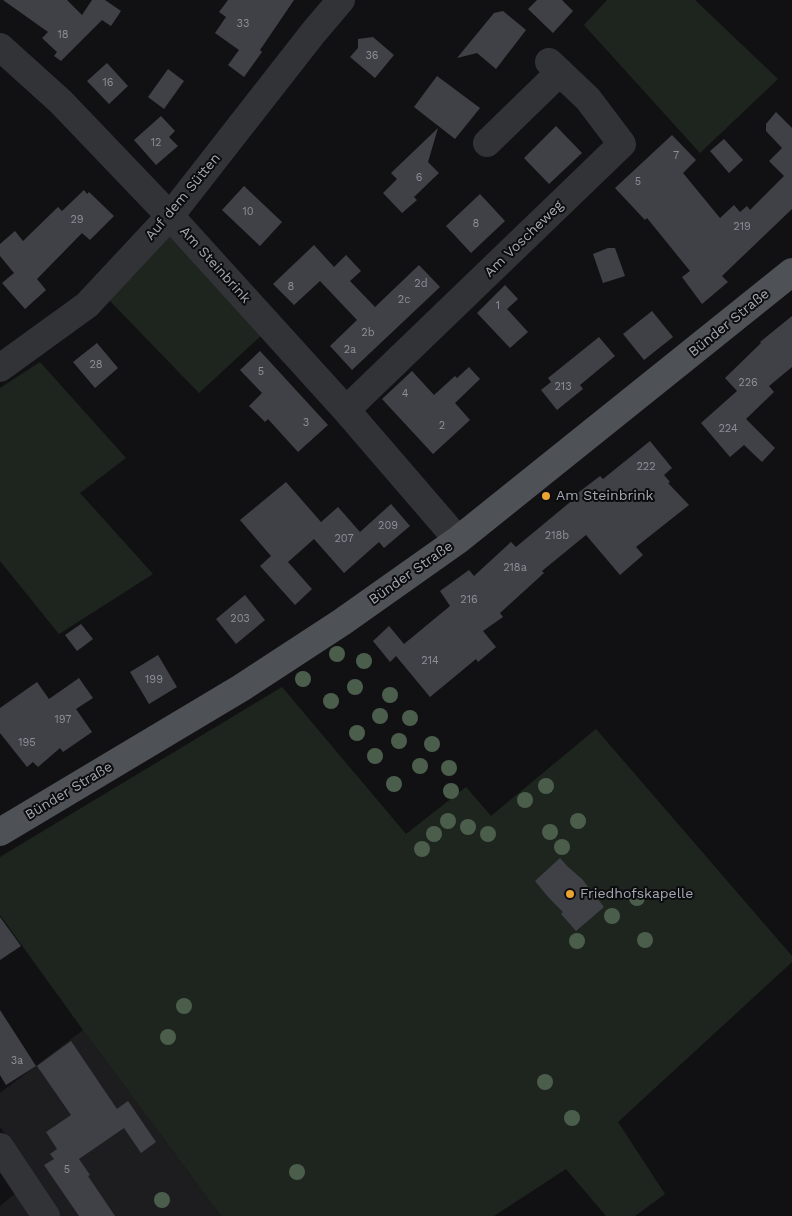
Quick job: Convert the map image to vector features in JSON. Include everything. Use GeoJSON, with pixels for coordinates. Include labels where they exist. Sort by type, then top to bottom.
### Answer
{"type":"FeatureCollection","features":[{"type":"Feature","properties":{"kind":"main road","name":"Bünder Straße"},"geometry":{"type":"LineString","coordinates":[[0,832],[241,688],[342,622],[458,540],[792,272]]}},
{"type":"Feature","properties":{"kind":"street","name":"Auf dem Sütten"},"geometry":{"type":"LineString","coordinates":[[0,368],[87,305],[170,216],[341,0]]}},
{"type":"Feature","properties":{"kind":"street","name":"Am Steinbrink"},"geometry":{"type":"LineString","coordinates":[[0,47],[61,102],[170,216],[346,410],[458,540]]}},
{"type":"Feature","properties":{"kind":"street","name":"Am Voscheweg"},"geometry":{"type":"LineString","coordinates":[[346,410],[622,144],[588,99],[554,67],[487,143]]}},
{"type":"Feature","properties":{"kind":"street"},"geometry":{"type":"LineString","coordinates":[[0,1147],[46,1216]]}},
{"type":"Feature","properties":{"kind":"shaded area"},"geometry":{"type":"Polygon","coordinates":[[[607,0],[695,0],[778,79],[700,153],[584,25],[607,0]]]}},
{"type":"Feature","properties":{"kind":"shaded area"},"geometry":{"type":"Polygon","coordinates":[[[172,234],[265,332],[199,393],[108,299],[172,234]]]}},
{"type":"Feature","properties":{"kind":"shaded area"},"geometry":{"type":"Polygon","coordinates":[[[40,362],[126,458],[80,493],[153,574],[59,634],[0,561],[0,388],[40,362]]]}},
{"type":"Feature","properties":{"kind":"shaded area"},"geometry":{"type":"Polygon","coordinates":[[[282,687],[406,834],[466,787],[491,816],[596,729],[792,956],[792,962],[618,1122],[665,1194],[635,1216],[606,1216],[566,1169],[494,1216],[221,1216],[0,915],[0,857],[282,687]]]}},
{"type":"Feature","properties":{"kind":"shaded area"},"geometry":{"type":"Polygon","coordinates":[[[83,1030],[221,1216],[0,1216],[0,1206],[36,1176],[0,1127],[0,1093],[83,1030]]]}},
{"type":"Feature","properties":{"kind":"building"},"geometry":{"type":"Polygon","coordinates":[[[3,0],[67,0],[82,15],[92,0],[105,0],[121,11],[111,26],[102,20],[61,61],[54,56],[57,52],[42,38],[48,32],[3,0]]]}},
{"type":"Feature","properties":{"kind":"building"},"geometry":{"type":"Polygon","coordinates":[[[228,0],[294,0],[244,77],[228,65],[239,50],[215,33],[226,17],[219,12],[228,0]]]}},
{"type":"Feature","properties":{"kind":"building"},"geometry":{"type":"Polygon","coordinates":[[[537,0],[562,0],[573,11],[553,33],[528,9],[537,0]]]}},
{"type":"Feature","properties":{"kind":"building"},"geometry":{"type":"Polygon","coordinates":[[[503,11],[526,30],[496,69],[477,53],[457,58],[494,13],[503,11]]]}},
{"type":"Feature","properties":{"kind":"building"},"geometry":{"type":"Polygon","coordinates":[[[373,37],[394,55],[375,78],[350,57],[358,48],[358,39],[373,37]]]}},
{"type":"Feature","properties":{"kind":"building"},"geometry":{"type":"Polygon","coordinates":[[[107,63],[128,86],[109,104],[87,81],[107,63]]]}},
{"type":"Feature","properties":{"kind":"building"},"geometry":{"type":"Polygon","coordinates":[[[168,69],[184,81],[164,109],[148,97],[168,69]]]}},
{"type":"Feature","properties":{"kind":"building"},"geometry":{"type":"Polygon","coordinates":[[[437,76],[480,108],[455,139],[414,107],[437,76]]]}},
{"type":"Feature","properties":{"kind":"building"},"geometry":{"type":"Polygon","coordinates":[[[776,112],[792,128],[792,209],[722,276],[728,282],[702,304],[682,277],[690,271],[647,218],[645,220],[615,188],[672,135],[696,160],[683,173],[720,218],[734,205],[740,212],[747,206],[750,210],[784,176],[769,161],[782,148],[766,131],[766,124],[776,112]]]}},
{"type":"Feature","properties":{"kind":"building"},"geometry":{"type":"Polygon","coordinates":[[[161,116],[175,131],[169,137],[178,146],[156,165],[134,140],[161,116]]]}},
{"type":"Feature","properties":{"kind":"building"},"geometry":{"type":"Polygon","coordinates":[[[556,126],[582,153],[549,184],[524,158],[556,126]]]}},
{"type":"Feature","properties":{"kind":"building"},"geometry":{"type":"Polygon","coordinates":[[[438,128],[428,162],[439,173],[414,197],[417,200],[402,213],[383,193],[397,179],[391,173],[438,128]]]}},
{"type":"Feature","properties":{"kind":"building"},"geometry":{"type":"Polygon","coordinates":[[[724,139],[743,160],[729,173],[710,151],[724,139]]]}},
{"type":"Feature","properties":{"kind":"building"},"geometry":{"type":"Polygon","coordinates":[[[244,186],[282,222],[260,246],[222,210],[244,186]]]}},
{"type":"Feature","properties":{"kind":"building"},"geometry":{"type":"Polygon","coordinates":[[[84,190],[87,194],[89,192],[114,216],[90,240],[82,233],[37,279],[46,290],[25,309],[2,283],[14,273],[0,256],[0,244],[15,231],[23,241],[58,207],[62,211],[84,190]]]}},
{"type":"Feature","properties":{"kind":"building"},"geometry":{"type":"Polygon","coordinates":[[[480,194],[505,221],[471,253],[446,226],[480,194]]]}},
{"type":"Feature","properties":{"kind":"building"},"geometry":{"type":"Polygon","coordinates":[[[314,245],[334,267],[346,255],[361,271],[350,281],[375,307],[419,265],[440,287],[352,370],[330,346],[357,320],[320,281],[294,305],[273,284],[314,245]]]}},
{"type":"Feature","properties":{"kind":"building"},"geometry":{"type":"Polygon","coordinates":[[[608,248],[615,248],[625,276],[603,283],[593,254],[608,248]]]}},
{"type":"Feature","properties":{"kind":"building"},"geometry":{"type":"Polygon","coordinates":[[[505,285],[518,299],[507,309],[528,332],[510,348],[477,313],[505,285]]]}},
{"type":"Feature","properties":{"kind":"building"},"geometry":{"type":"Polygon","coordinates":[[[652,311],[673,337],[644,360],[623,334],[652,311]]]}},
{"type":"Feature","properties":{"kind":"building"},"geometry":{"type":"Polygon","coordinates":[[[792,316],[792,367],[769,386],[774,392],[746,419],[775,448],[762,462],[744,445],[730,457],[701,423],[737,391],[725,378],[760,342],[792,316]]]}},
{"type":"Feature","properties":{"kind":"building"},"geometry":{"type":"Polygon","coordinates":[[[599,337],[615,356],[580,385],[583,389],[557,410],[541,390],[551,382],[548,378],[599,337]]]}},
{"type":"Feature","properties":{"kind":"building"},"geometry":{"type":"Polygon","coordinates":[[[97,343],[118,368],[95,388],[73,362],[97,343]]]}},
{"type":"Feature","properties":{"kind":"building"},"geometry":{"type":"Polygon","coordinates":[[[260,351],[328,425],[298,452],[268,419],[265,422],[249,406],[262,393],[240,370],[260,351]]]}},
{"type":"Feature","properties":{"kind":"building"},"geometry":{"type":"Polygon","coordinates":[[[469,367],[480,379],[455,403],[470,420],[433,454],[382,399],[412,371],[434,395],[455,376],[457,378],[469,367]]]}},
{"type":"Feature","properties":{"kind":"building"},"geometry":{"type":"Polygon","coordinates":[[[650,441],[672,468],[664,475],[670,482],[668,483],[689,505],[636,547],[643,555],[620,575],[586,535],[542,571],[544,573],[500,613],[503,617],[483,631],[496,647],[478,662],[476,659],[430,697],[396,656],[390,662],[373,641],[389,626],[404,644],[450,606],[440,591],[469,570],[474,576],[511,542],[516,547],[575,498],[574,496],[600,476],[603,479],[650,441]]]}},
{"type":"Feature","properties":{"kind":"building"},"geometry":{"type":"Polygon","coordinates":[[[286,482],[321,522],[338,507],[360,532],[391,504],[410,526],[384,548],[379,542],[344,573],[314,539],[288,562],[312,589],[295,605],[260,566],[271,556],[240,520],[286,482]]]}},
{"type":"Feature","properties":{"kind":"building"},"geometry":{"type":"Polygon","coordinates":[[[245,595],[265,620],[236,644],[216,619],[245,595]]]}},
{"type":"Feature","properties":{"kind":"building"},"geometry":{"type":"Polygon","coordinates":[[[81,624],[93,639],[77,651],[65,635],[81,624]]]}},
{"type":"Feature","properties":{"kind":"building"},"geometry":{"type":"Polygon","coordinates":[[[158,655],[177,687],[149,704],[130,672],[158,655]]]}},
{"type":"Feature","properties":{"kind":"building"},"geometry":{"type":"Polygon","coordinates":[[[79,678],[93,698],[76,709],[92,732],[63,752],[60,748],[38,767],[33,762],[27,767],[0,733],[0,708],[37,682],[49,699],[79,678]]]}},
{"type":"Feature","properties":{"kind":"building","name":"Friedhofskapelle"},"geometry":{"type":"Polygon","coordinates":[[[560,858],[582,879],[604,907],[576,931],[561,914],[563,912],[535,881],[560,858]]]}},
{"type":"Feature","properties":{"kind":"building"},"geometry":{"type":"Polygon","coordinates":[[[0,917],[21,946],[0,960],[0,917]]]}},
{"type":"Feature","properties":{"kind":"building"},"geometry":{"type":"Polygon","coordinates":[[[0,1010],[36,1066],[6,1085],[0,1075],[0,1010]]]}},
{"type":"Feature","properties":{"kind":"building"},"geometry":{"type":"Polygon","coordinates":[[[71,1041],[117,1109],[128,1101],[156,1142],[141,1153],[124,1128],[79,1159],[115,1216],[79,1216],[44,1165],[54,1159],[50,1154],[57,1149],[46,1132],[71,1115],[37,1066],[71,1041]]]}},
{"type":"Feature","properties":{"kind":"place","name":"Am Steinbrink"},"geometry":{"type":"Point","coordinates":[546,496]}},
{"type":"Feature","properties":{"kind":"place","name":"Friedhofskapelle"},"geometry":{"type":"Point","coordinates":[570,894]}}]}
